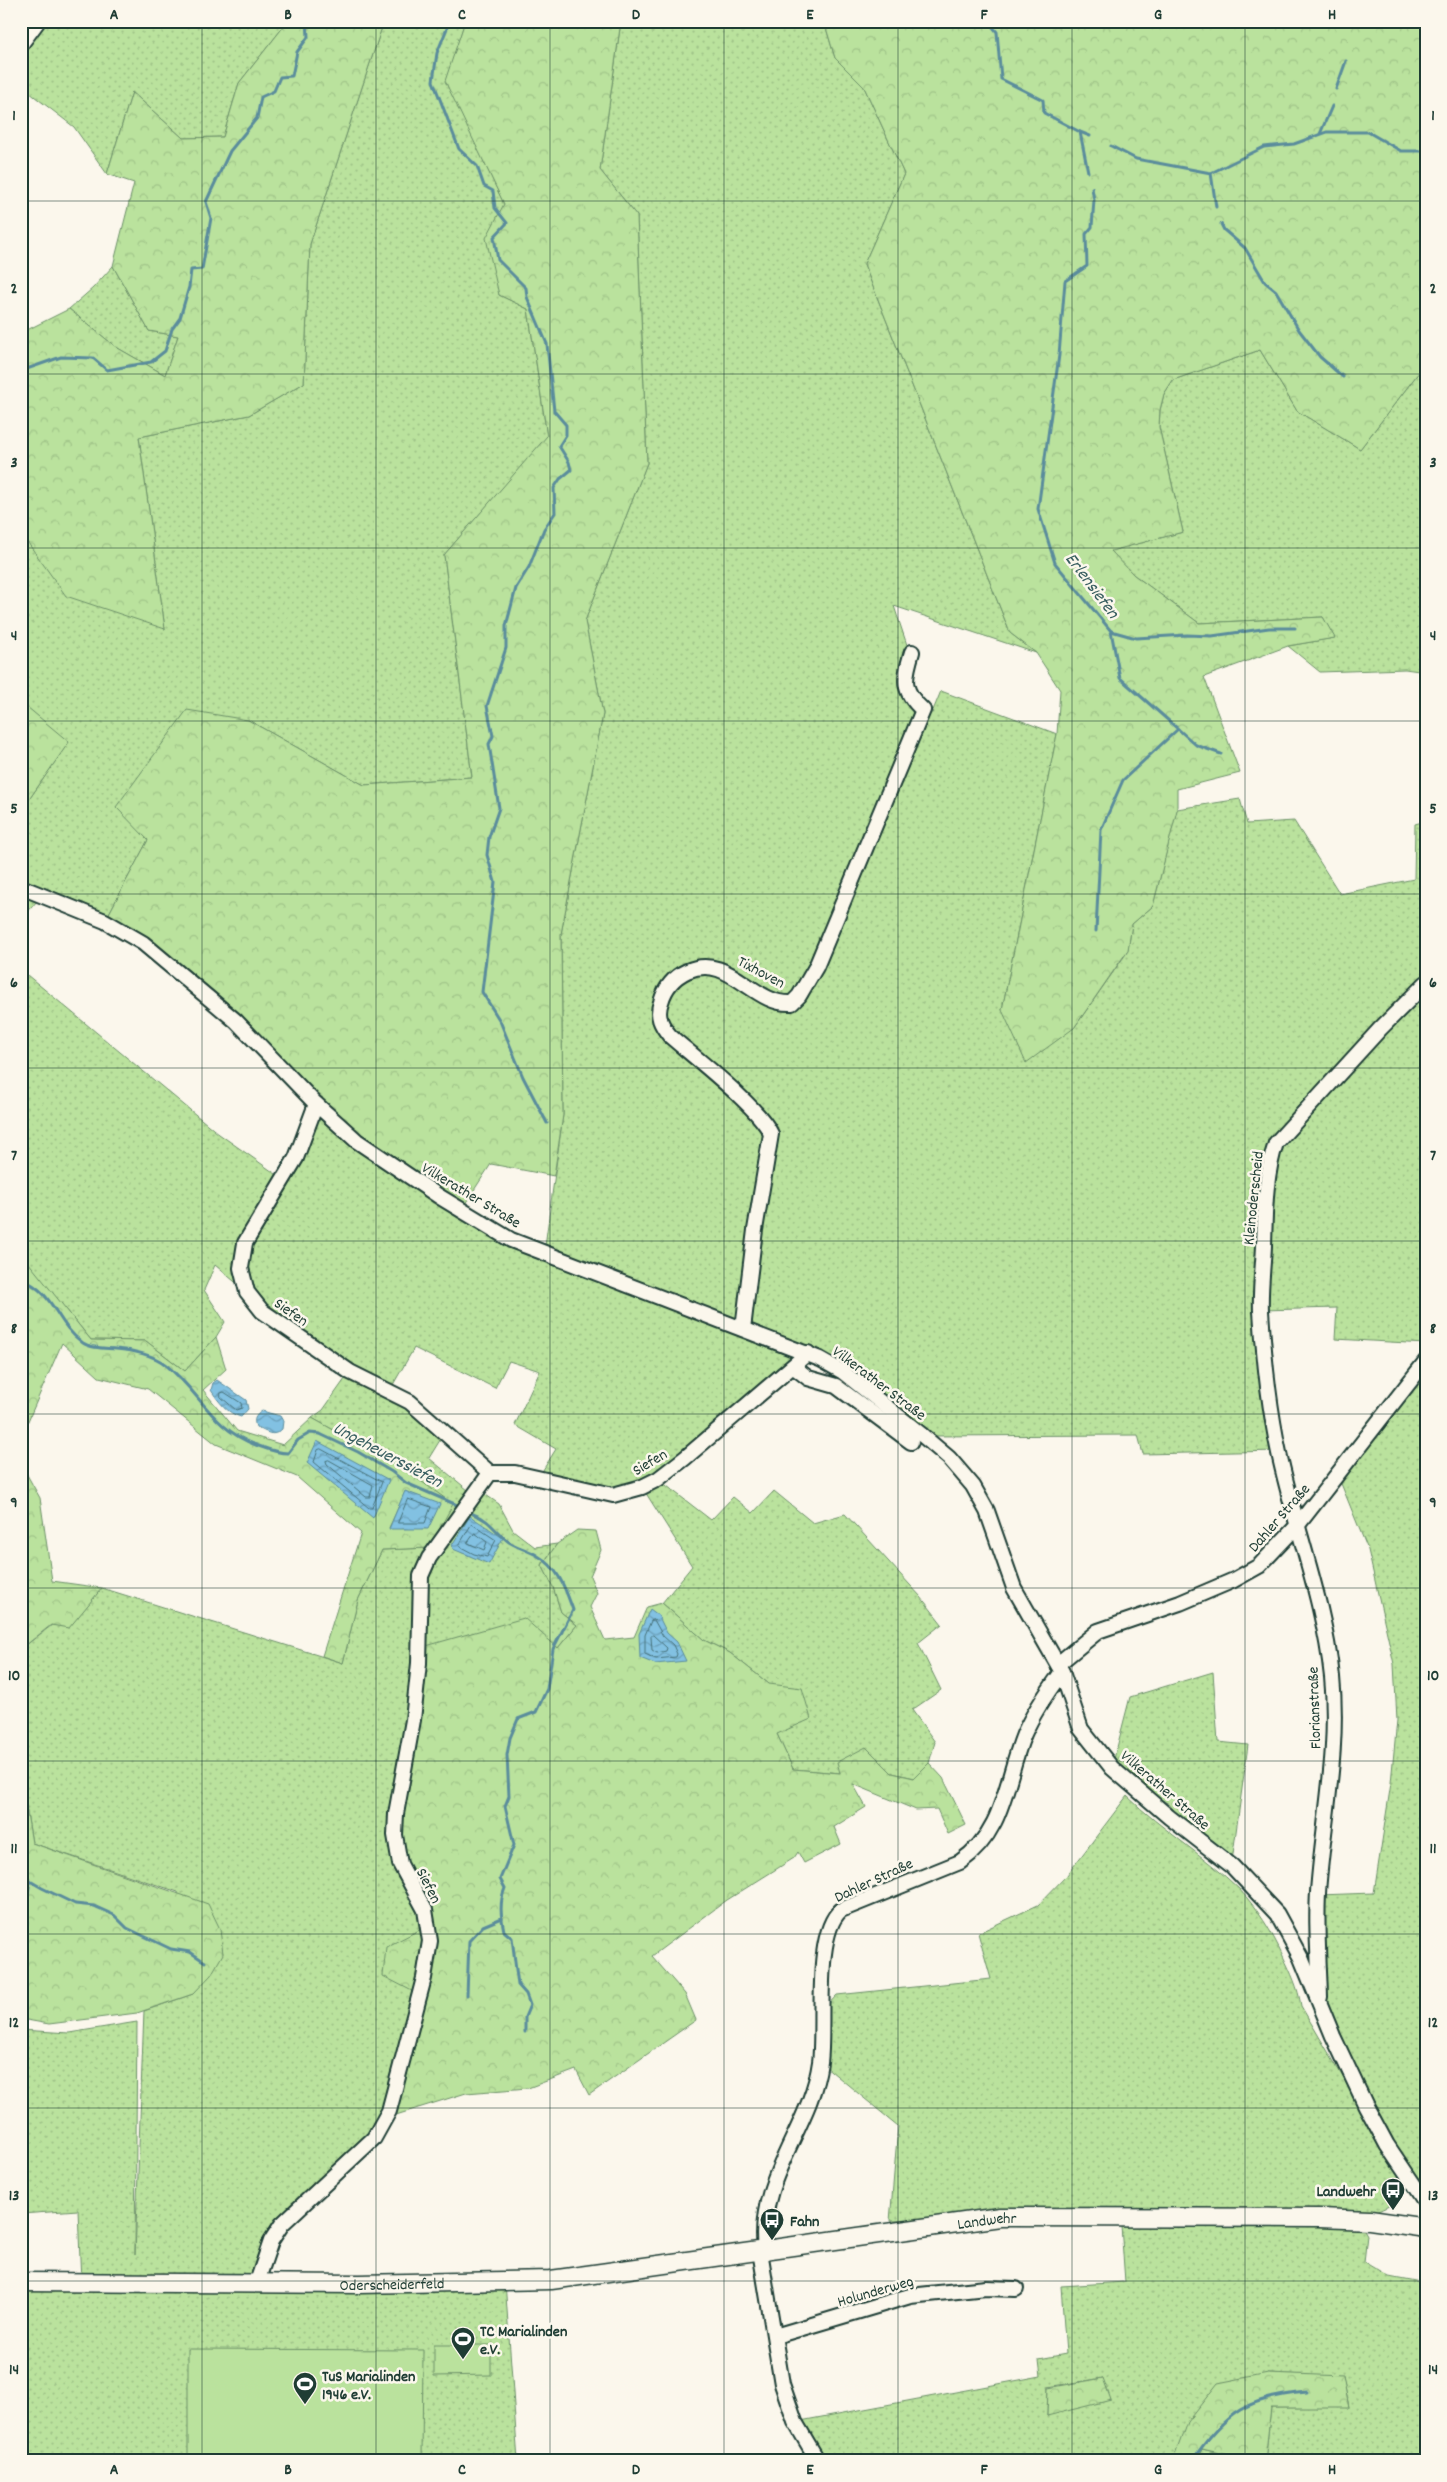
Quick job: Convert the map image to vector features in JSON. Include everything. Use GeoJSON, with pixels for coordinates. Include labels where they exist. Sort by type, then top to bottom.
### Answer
{"type":"FeatureCollection","features":[{"type":"Feature","properties":{"kind":"main road","name":"Landwehr"},"geometry":{"type":"LineString","coordinates":[[762,2250],[1000,2217],[1319,2218],[1378,2221],[1426,2228]]}},
{"type":"Feature","properties":{"kind":"main road","name":"Oderscheiderfeld"},"geometry":{"type":"LineString","coordinates":[[21,2282],[358,2284],[551,2280],[762,2250]]}},
{"type":"Feature","properties":{"kind":"street"},"geometry":{"type":"LineString","coordinates":[[21,44],[38,21]]}},
{"type":"Feature","properties":{"kind":"street","name":"Tixhoven"},"geometry":{"type":"LineString","coordinates":[[743,1329],[755,1230],[771,1134],[767,1123],[670,1036],[660,1024],[658,1013],[660,1002],[674,979],[693,968],[703,967],[713,968],[734,975],[777,1001],[792,1003],[800,996],[816,967],[923,710],[910,698],[904,678],[912,652]]}},
{"type":"Feature","properties":{"kind":"street","name":"Vilkerather Straße"},"geometry":{"type":"LineString","coordinates":[[21,887],[105,920],[143,943],[236,1021],[316,1104],[357,1142],[440,1197],[511,1240],[808,1353],[837,1368],[883,1403],[949,1458],[963,1473],[987,1511],[1014,1588],[1060,1668],[1072,1694],[1078,1722],[1086,1737],[1112,1768],[1169,1817],[1232,1866],[1277,1914],[1301,1958],[1347,2068],[1376,2126],[1426,2203]]}},
{"type":"Feature","properties":{"kind":"street","name":"Kleinoderscheid"},"geometry":{"type":"LineString","coordinates":[[1269,1386],[1261,1310],[1265,1216],[1272,1156],[1276,1143],[1380,1028],[1426,983]]}},
{"type":"Feature","properties":{"kind":"street","name":"Siefen"},"geometry":{"type":"LineString","coordinates":[[316,1104],[296,1158],[245,1243],[241,1268],[247,1292],[262,1311],[350,1372],[410,1402],[490,1473],[515,1473],[613,1495],[642,1487],[672,1469],[794,1367],[808,1353]]}},
{"type":"Feature","properties":{"kind":"street","name":"Dahler Straße"},"geometry":{"type":"LineString","coordinates":[[762,2250],[770,2189],[817,2077],[822,2048],[825,1948],[829,1925],[841,1910],[960,1862],[979,1847],[990,1833],[999,1813],[1028,1726],[1060,1668],[1098,1631],[1180,1603],[1242,1576],[1259,1566],[1297,1526],[1426,1361]]}},
{"type":"Feature","properties":{"kind":"street"},"geometry":{"type":"LineString","coordinates":[[794,1367],[808,1378],[836,1386],[905,1442]]}},
{"type":"Feature","properties":{"kind":"street","name":"Florianstraße"},"geometry":{"type":"LineString","coordinates":[[1269,1386],[1279,1451],[1297,1526],[1306,1547],[1332,1677],[1332,1759],[1318,1882],[1320,2005]]}},
{"type":"Feature","properties":{"kind":"street","name":"Siefen"},"geometry":{"type":"LineString","coordinates":[[257,2282],[271,2241],[282,2224],[374,2138],[389,2111],[424,1978],[430,1940],[425,1910],[400,1864],[395,1835],[396,1814],[414,1711],[421,1631],[420,1576],[429,1558],[490,1473]]}},
{"type":"Feature","properties":{"kind":"street"},"geometry":{"type":"LineString","coordinates":[[762,2250],[782,2384],[795,2422],[818,2461]]}},
{"type":"Feature","properties":{"kind":"street","name":"Holunderweg"},"geometry":{"type":"LineString","coordinates":[[774,2336],[910,2296],[986,2288],[1016,2290]]}},
{"type":"Feature","properties":{"kind":"green space"},"geometry":{"type":"Polygon","coordinates":[[[21,21],[288,21],[239,83],[223,137],[183,138],[132,92],[107,174],[74,127],[21,86],[21,21]]]}},
{"type":"Feature","properties":{"kind":"green space"},"geometry":{"type":"Polygon","coordinates":[[[288,21],[384,21],[310,244],[304,383],[249,415],[139,437],[165,629],[66,596],[21,536],[21,333],[69,309],[116,347],[165,375],[178,336],[149,331],[113,266],[134,183],[107,174],[132,92],[183,138],[223,137],[239,83],[288,21]]]}},
{"type":"Feature","properties":{"kind":"green space"},"geometry":{"type":"Polygon","coordinates":[[[384,21],[465,21],[446,81],[504,204],[499,295],[528,309],[547,437],[444,555],[472,777],[364,785],[248,720],[148,840],[105,921],[42,895],[21,920],[21,811],[68,743],[21,702],[21,536],[165,629],[139,437],[249,415],[304,383],[310,244],[384,21]]]}},
{"type":"Feature","properties":{"kind":"green space"},"geometry":{"type":"Polygon","coordinates":[[[465,21],[621,21],[600,170],[637,216],[647,463],[585,621],[603,714],[561,934],[563,1115],[554,1176],[491,1164],[461,1210],[357,1141],[236,1021],[105,921],[148,840],[116,807],[187,710],[248,720],[364,785],[472,777],[444,555],[547,436],[528,309],[499,295],[486,238],[504,204],[445,81],[465,21]]]}},
{"type":"Feature","properties":{"kind":"green space"},"geometry":{"type":"Polygon","coordinates":[[[621,21],[824,21],[835,58],[864,87],[904,174],[864,264],[1010,633],[1036,653],[894,606],[908,648],[905,699],[932,713],[941,691],[1057,734],[1002,1010],[1074,1028],[1128,951],[1132,924],[1153,906],[1177,809],[1240,799],[1247,824],[1294,821],[1340,894],[1414,879],[1415,824],[1426,821],[1426,1344],[1335,1339],[1337,1308],[1262,1310],[1279,1451],[1143,1454],[1138,1435],[923,1436],[808,1353],[658,1479],[711,1520],[733,1497],[753,1513],[774,1491],[813,1523],[845,1514],[921,1597],[942,1624],[918,1643],[941,1690],[912,1710],[935,1742],[929,1763],[915,1778],[892,1773],[866,1747],[841,1773],[793,1769],[777,1734],[769,1684],[730,1653],[704,1640],[662,1603],[692,1566],[642,1487],[623,1493],[538,1478],[556,1449],[515,1425],[540,1371],[509,1361],[495,1388],[414,1348],[390,1390],[445,1432],[429,1458],[474,1495],[464,1512],[469,1515],[483,1493],[499,1504],[513,1530],[535,1547],[557,1544],[542,1565],[553,1587],[561,1612],[577,1625],[558,1648],[425,1910],[412,1991],[414,2016],[393,2092],[376,2127],[293,2206],[257,2282],[505,2282],[518,2461],[21,2461],[21,2282],[81,2282],[78,2210],[21,2214],[21,2030],[69,2033],[137,2022],[135,2255],[144,2011],[193,1994],[178,1892],[32,1843],[21,1777],[21,1649],[52,1625],[69,1627],[102,1588],[343,1663],[358,1600],[382,1550],[428,1548],[452,1504],[404,1469],[312,1418],[323,1410],[350,1372],[215,1265],[204,1290],[225,1322],[216,1337],[185,1371],[146,1341],[91,1340],[66,1309],[21,1295],[21,970],[219,1134],[283,1179],[316,1104],[357,1141],[544,1253],[563,1115],[561,934],[603,714],[585,621],[647,463],[637,216],[600,170],[621,21]]]}},
{"type":"Feature","properties":{"kind":"green space"},"geometry":{"type":"Polygon","coordinates":[[[824,21],[1426,21],[1426,363],[1360,449],[1297,411],[1260,350],[1173,380],[1164,394],[1160,410],[1159,427],[1183,532],[1111,551],[1134,575],[1199,623],[1323,617],[1335,638],[1288,646],[1204,677],[1240,773],[1177,789],[1177,810],[1153,906],[1132,924],[1128,950],[1074,1028],[1026,1063],[1002,1010],[1057,734],[1060,690],[1036,653],[1010,633],[864,264],[904,174],[864,87],[835,58],[824,21]]]}},
{"type":"Feature","properties":{"kind":"green space"},"geometry":{"type":"Polygon","coordinates":[[[113,266],[149,331],[178,336],[165,375],[116,347],[69,309],[93,288],[113,266]]]}},
{"type":"Feature","properties":{"kind":"green space"},"geometry":{"type":"Polygon","coordinates":[[[1260,350],[1297,411],[1360,449],[1426,363],[1426,672],[1405,669],[1320,672],[1288,646],[1334,638],[1323,617],[1199,623],[1134,575],[1110,551],[1183,532],[1159,427],[1160,410],[1164,394],[1173,380],[1260,350]]]}},
{"type":"Feature","properties":{"kind":"green space"},"geometry":{"type":"Polygon","coordinates":[[[21,702],[69,742],[21,811],[21,702]]]}},
{"type":"Feature","properties":{"kind":"green space"},"geometry":{"type":"Polygon","coordinates":[[[21,1262],[28,1262],[91,1340],[146,1341],[185,1371],[216,1337],[226,1369],[203,1390],[237,1431],[283,1445],[312,1418],[404,1469],[453,1504],[429,1548],[382,1550],[358,1600],[343,1663],[322,1656],[361,1533],[297,1477],[216,1444],[148,1389],[99,1377],[62,1343],[21,1437],[21,1262]],[[405,1492],[389,1528],[415,1496],[405,1492]]]}},
{"type":"Feature","properties":{"kind":"green space"},"geometry":{"type":"Polygon","coordinates":[[[1426,1363],[1426,2191],[1381,2124],[1335,2026],[1330,2007],[1320,2005],[1318,1895],[1374,1893],[1391,1783],[1397,1720],[1394,1664],[1368,1550],[1340,1481],[1426,1363]]]}},
{"type":"Feature","properties":{"kind":"green space"},"geometry":{"type":"Polygon","coordinates":[[[21,1464],[40,1498],[52,1581],[102,1588],[69,1628],[51,1625],[21,1649],[21,1464]]]}},
{"type":"Feature","properties":{"kind":"green space"},"geometry":{"type":"Polygon","coordinates":[[[577,1530],[596,1531],[601,1550],[590,1576],[597,1593],[590,1607],[605,1640],[634,1637],[647,1607],[662,1603],[704,1640],[730,1653],[769,1684],[802,1688],[811,1719],[777,1734],[793,1769],[840,1773],[837,1762],[866,1747],[892,1773],[914,1778],[929,1763],[943,1778],[966,1825],[948,1834],[937,1809],[916,1810],[853,1784],[866,1807],[834,1827],[841,1844],[804,1863],[798,1852],[794,1858],[727,1900],[652,1956],[685,1994],[696,2020],[589,2095],[576,2070],[528,2088],[466,2093],[396,2115],[389,2111],[414,2016],[412,1991],[383,1976],[386,1947],[429,1925],[396,1845],[426,1646],[524,1618],[558,1648],[577,1625],[561,1612],[553,1587],[542,1565],[557,1544],[577,1530]]]}},
{"type":"Feature","properties":{"kind":"green space"},"geometry":{"type":"Polygon","coordinates":[[[1213,1672],[1218,1742],[1248,1745],[1232,1861],[1185,1825],[1169,1804],[1133,1782],[1114,1759],[1130,1697],[1213,1672]]]}},
{"type":"Feature","properties":{"kind":"green space"},"geometry":{"type":"Polygon","coordinates":[[[21,1777],[32,1843],[208,1904],[220,1929],[223,1954],[211,1975],[193,1994],[137,2013],[49,2024],[21,2019],[21,1777]]]}},
{"type":"Feature","properties":{"kind":"green space"},"geometry":{"type":"Polygon","coordinates":[[[1127,1796],[1226,1877],[1246,1896],[1264,1921],[1279,1947],[1291,1974],[1301,2006],[1403,2179],[1401,2193],[1393,2204],[1376,2212],[890,2221],[898,2126],[820,2062],[822,2011],[837,1995],[991,1979],[978,1933],[1038,1905],[1067,1875],[1127,1796]]]}},
{"type":"Feature","properties":{"kind":"green space"},"geometry":{"type":"Polygon","coordinates":[[[1121,2226],[1362,2226],[1367,2235],[1364,2262],[1389,2277],[1426,2284],[1426,2452],[1421,2461],[1265,2461],[1271,2408],[1349,2407],[1343,2377],[1268,2373],[1177,2453],[1173,2461],[818,2461],[795,2422],[1041,2376],[1039,2359],[1066,2354],[1061,2286],[1125,2282],[1121,2226]],[[1103,2378],[1048,2387],[1048,2416],[1103,2378]]]}},
{"type":"Feature","properties":{"kind":"green space","name":"TC Marialinden e.V."},"geometry":{"type":"Polygon","coordinates":[[[434,2345],[491,2345],[491,2375],[434,2376],[434,2345]]]}},
{"type":"Feature","properties":{"kind":"green space","name":"TuS Marialinden 1946 e.V."},"geometry":{"type":"Polygon","coordinates":[[[188,2349],[423,2350],[422,2461],[188,2460],[188,2349]]]}},
{"type":"Feature","properties":{"kind":"green space"},"geometry":{"type":"Polygon","coordinates":[[[1268,2373],[1343,2376],[1349,2408],[1271,2408],[1265,2461],[1255,2461],[1202,2449],[1196,2461],[1173,2461],[1187,2422],[1218,2383],[1268,2373]]]}},
{"type":"Feature","properties":{"kind":"green space"},"geometry":{"type":"Polygon","coordinates":[[[1103,2378],[1111,2400],[1047,2416],[1048,2388],[1103,2378]]]}},
{"type":"Feature","properties":{"kind":"green space"},"geometry":{"type":"Polygon","coordinates":[[[1202,2449],[1255,2461],[1196,2461],[1202,2449]]]}},
{"type":"Feature","properties":{"kind":"water"},"geometry":{"type":"Polygon","coordinates":[[[217,1380],[246,1400],[248,1409],[241,1417],[220,1403],[211,1390],[213,1383],[217,1380]]]}},
{"type":"Feature","properties":{"kind":"water"},"geometry":{"type":"Polygon","coordinates":[[[262,1411],[280,1416],[283,1421],[282,1429],[279,1432],[273,1434],[256,1427],[255,1418],[262,1411]]]}},
{"type":"Feature","properties":{"kind":"water"},"geometry":{"type":"Polygon","coordinates":[[[317,1441],[389,1480],[373,1518],[307,1463],[317,1441]]]}},
{"type":"Feature","properties":{"kind":"water"},"geometry":{"type":"Polygon","coordinates":[[[405,1491],[440,1504],[428,1529],[389,1529],[405,1491]]]}},
{"type":"Feature","properties":{"kind":"water"},"geometry":{"type":"Polygon","coordinates":[[[470,1516],[503,1538],[489,1564],[453,1549],[452,1545],[470,1516]]]}},
{"type":"Feature","properties":{"kind":"water"},"geometry":{"type":"Polygon","coordinates":[[[650,1609],[658,1615],[667,1633],[677,1642],[686,1661],[655,1664],[640,1658],[639,1634],[650,1609]]]}},
{"type":"Feature","properties":{"kind":"waterway"},"geometry":{"type":"LineString","coordinates":[[21,371],[61,357],[93,358],[107,370],[151,362],[165,351],[172,329],[180,318],[189,287],[191,270],[202,269],[211,218],[206,202],[230,151],[257,118],[261,97],[274,91],[280,77],[292,76],[297,52],[308,37],[307,21]]}},
{"type":"Feature","properties":{"kind":"waterway"},"geometry":{"type":"LineString","coordinates":[[450,21],[437,53],[433,81],[459,149],[477,166],[484,186],[493,191],[495,208],[507,223],[494,237],[498,260],[526,288],[527,297],[547,344],[554,411],[566,425],[566,435],[559,446],[569,462],[571,470],[560,479],[554,488],[555,513],[544,529],[529,567],[516,588],[506,626],[506,648],[487,706],[493,736],[489,744],[499,808],[489,837],[487,855],[495,882],[482,992],[500,1021],[523,1077],[547,1123]]}},
{"type":"Feature","properties":{"kind":"waterway","name":"Erlensiefen"},"geometry":{"type":"LineString","coordinates":[[988,21],[997,32],[1001,79],[1043,100],[1044,113],[1080,132],[1088,172]]}},
{"type":"Feature","properties":{"kind":"waterway"},"geometry":{"type":"LineString","coordinates":[[1336,89],[1346,61]]}},
{"type":"Feature","properties":{"kind":"waterway"},"geometry":{"type":"LineString","coordinates":[[1320,134],[1332,106]]}},
{"type":"Feature","properties":{"kind":"waterway"},"geometry":{"type":"LineString","coordinates":[[1080,132],[1090,136]]}},
{"type":"Feature","properties":{"kind":"waterway"},"geometry":{"type":"LineString","coordinates":[[1111,146],[1136,159],[1211,173],[1264,147],[1294,144],[1327,132],[1368,132],[1401,151],[1426,151]]}},
{"type":"Feature","properties":{"kind":"waterway"},"geometry":{"type":"LineString","coordinates":[[1211,173],[1216,207]]}},
{"type":"Feature","properties":{"kind":"waterway","name":"Erlensiefen"},"geometry":{"type":"LineString","coordinates":[[1092,188],[1094,200],[1092,227],[1086,234],[1087,266],[1065,281],[1059,355],[1038,509],[1055,563],[1111,631],[1120,678],[1178,729],[1123,780],[1101,830],[1096,931]]}},
{"type":"Feature","properties":{"kind":"waterway"},"geometry":{"type":"LineString","coordinates":[[1221,224],[1224,230],[1245,248],[1265,282],[1276,291],[1299,330],[1320,357],[1343,377]]}},
{"type":"Feature","properties":{"kind":"waterway"},"geometry":{"type":"LineString","coordinates":[[1111,631],[1136,638],[1187,635],[1212,636],[1269,628],[1295,628]]}},
{"type":"Feature","properties":{"kind":"waterway"},"geometry":{"type":"LineString","coordinates":[[1178,729],[1196,745],[1221,754]]}},
{"type":"Feature","properties":{"kind":"waterway","name":"Ungeheuerssiefen"},"geometry":{"type":"LineString","coordinates":[[21,1279],[33,1285],[41,1292],[73,1335],[83,1343],[95,1347],[136,1352],[161,1361],[178,1376],[217,1420],[241,1438],[268,1449],[288,1453],[298,1440],[310,1433],[320,1434],[358,1452],[392,1472],[406,1483],[457,1505]]}},
{"type":"Feature","properties":{"kind":"waterway","name":"Ungeheuerssiefen"},"geometry":{"type":"LineString","coordinates":[[473,1514],[489,1523],[509,1542],[535,1554],[551,1566],[560,1579],[573,1610],[553,1649],[547,1689],[536,1712],[518,1719],[510,1738],[507,1755],[509,1796],[505,1806],[514,1845],[500,1879],[505,1888],[501,1904],[501,1915],[504,1931],[512,1938],[518,1985],[526,1994],[530,2005],[525,2017],[525,2032]]}},
{"type":"Feature","properties":{"kind":"waterway"},"geometry":{"type":"LineString","coordinates":[[21,1868],[30,1881],[42,1888],[75,1904],[94,1906],[114,1915],[127,1928],[171,1949],[190,1952],[205,1962]]}},
{"type":"Feature","properties":{"kind":"waterway"},"geometry":{"type":"LineString","coordinates":[[21,1930],[27,1923],[26,1905],[30,1881]]}},
{"type":"Feature","properties":{"kind":"waterway"},"geometry":{"type":"LineString","coordinates":[[467,1995],[469,1941],[483,1926],[502,1918]]}},
{"type":"Feature","properties":{"kind":"waterway"},"geometry":{"type":"LineString","coordinates":[[1192,2461],[1216,2430],[1240,2410],[1269,2398],[1307,2392]]}},
{"type":"Feature","properties":{"kind":"place","name":"Landwehr"},"geometry":{"type":"Point","coordinates":[1393,2211]}},
{"type":"Feature","properties":{"kind":"place","name":"Fahn"},"geometry":{"type":"Point","coordinates":[772,2241]}},
{"type":"Feature","properties":{"kind":"place","name":"TC Marialinden e.V."},"geometry":{"type":"Point","coordinates":[463,2360]}},
{"type":"Feature","properties":{"kind":"place","name":"TuS Marialinden 1946 e.V."},"geometry":{"type":"Point","coordinates":[305,2405]}}]}
